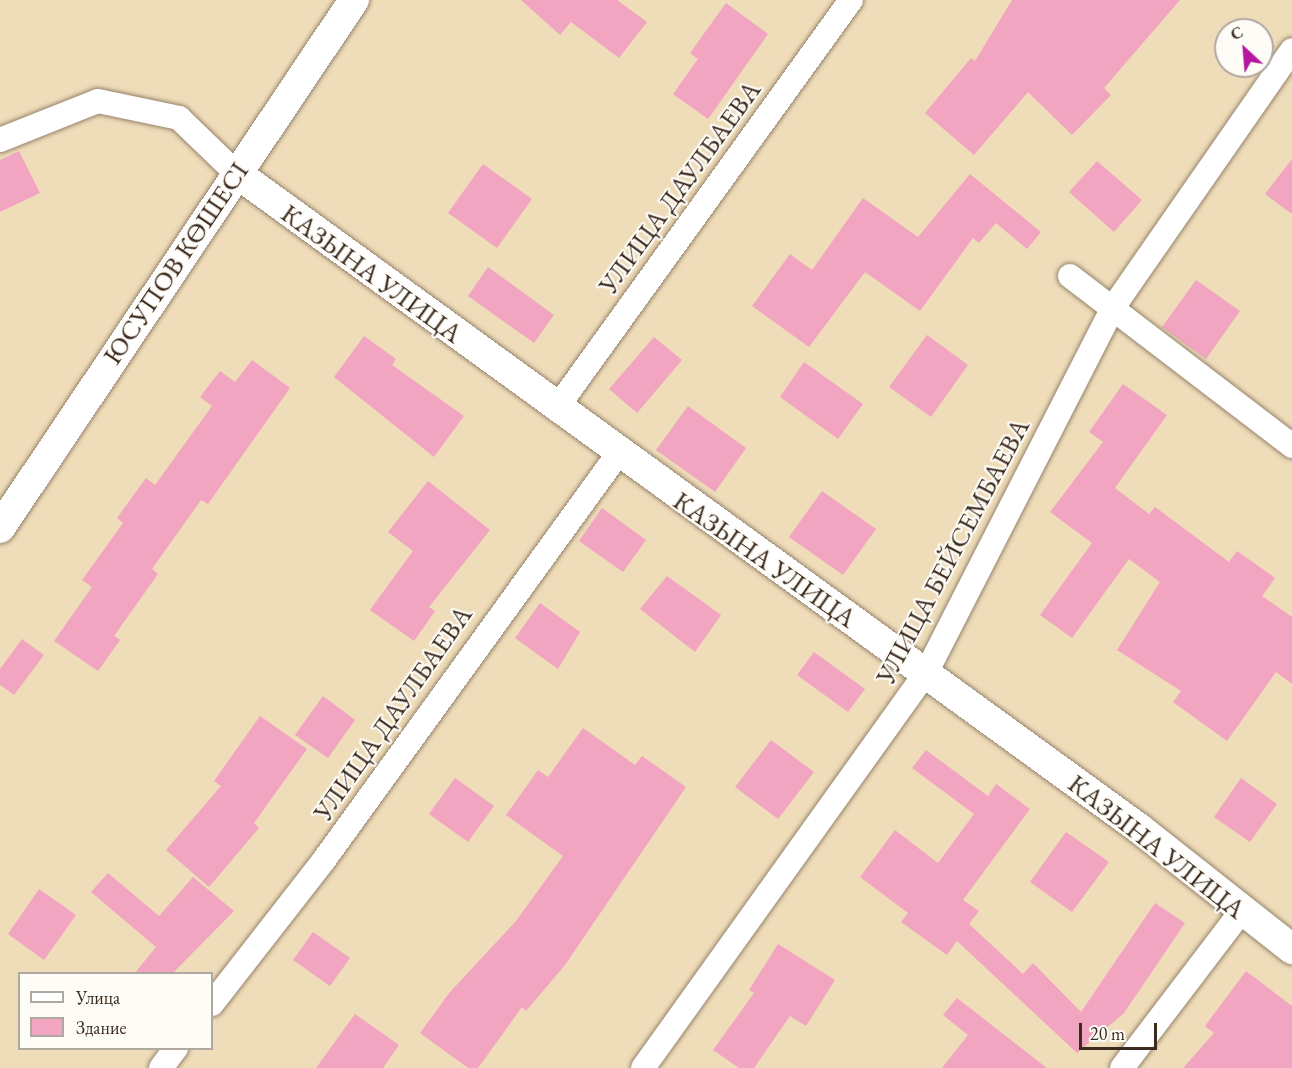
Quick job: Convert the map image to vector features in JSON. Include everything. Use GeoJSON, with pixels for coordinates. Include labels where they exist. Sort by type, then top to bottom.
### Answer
{"type":"FeatureCollection","features":[{"type":"Feature","properties":{"kind":"street","name":"ЮСУПОВ КӨШЕСІ"},"geometry":{"type":"LineString","coordinates":[[0,528],[235,172],[354,0]]}},
{"type":"Feature","properties":{"kind":"street","name":"УЛИЦА ДАУЛБАЕВА"},"geometry":{"type":"LineString","coordinates":[[556,409],[851,0]]}},
{"type":"Feature","properties":{"kind":"street","name":"УЛИЦА БЕЙСЕМБАЕВА"},"geometry":{"type":"LineString","coordinates":[[644,1068],[926,674],[1112,309],[1292,50]]}},
{"type":"Feature","properties":{"kind":"street"},"geometry":{"type":"LineString","coordinates":[[0,140],[98,101],[179,118],[235,172]]}},
{"type":"Feature","properties":{"kind":"street","name":"КАЗЫНА УЛИЦА"},"geometry":{"type":"LineString","coordinates":[[235,172],[617,455],[1140,829],[1241,912],[1292,949]]}},
{"type":"Feature","properties":{"kind":"street"},"geometry":{"type":"LineString","coordinates":[[1070,276],[1292,446]]}},
{"type":"Feature","properties":{"kind":"street","name":"УЛИЦА ДАУЛБАЕВА"},"geometry":{"type":"LineString","coordinates":[[213,1003],[324,860],[617,455]]}},
{"type":"Feature","properties":{"kind":"street"},"geometry":{"type":"LineString","coordinates":[[1122,1068],[1241,912]]}},
{"type":"Feature","properties":{"kind":"street"},"geometry":{"type":"LineString","coordinates":[[161,1068],[174,1050]]}},
{"type":"Feature","properties":{"kind":"building"},"geometry":{"type":"Polygon","coordinates":[[[521,0],[617,0],[647,22],[619,58],[571,22],[560,35],[521,0]]]}},
{"type":"Feature","properties":{"kind":"building"},"geometry":{"type":"Polygon","coordinates":[[[1012,0],[1180,0],[1104,88],[1111,95],[1072,135],[1028,92],[974,155],[925,113],[971,58],[975,61],[1012,0]]]}},
{"type":"Feature","properties":{"kind":"building"},"geometry":{"type":"Polygon","coordinates":[[[726,3],[768,34],[708,119],[673,94],[698,59],[690,53],[726,3]]]}},
{"type":"Feature","properties":{"kind":"building"},"geometry":{"type":"Polygon","coordinates":[[[19,151],[40,193],[0,212],[0,160],[19,151]]]}},
{"type":"Feature","properties":{"kind":"building"},"geometry":{"type":"Polygon","coordinates":[[[1292,159],[1292,214],[1265,194],[1292,159]]]}},
{"type":"Feature","properties":{"kind":"building"},"geometry":{"type":"Polygon","coordinates":[[[1097,161],[1142,200],[1114,232],[1069,192],[1097,161]]]}},
{"type":"Feature","properties":{"kind":"building"},"geometry":{"type":"Polygon","coordinates":[[[483,164],[532,199],[497,248],[448,213],[483,164]]]}},
{"type":"Feature","properties":{"kind":"building"},"geometry":{"type":"Polygon","coordinates":[[[970,174],[1041,232],[1027,249],[996,223],[979,243],[973,238],[920,311],[865,272],[809,347],[752,306],[790,254],[812,270],[863,198],[918,237],[970,174]]]}},
{"type":"Feature","properties":{"kind":"building"},"geometry":{"type":"Polygon","coordinates":[[[488,267],[554,315],[534,343],[468,296],[488,267]]]}},
{"type":"Feature","properties":{"kind":"building"},"geometry":{"type":"Polygon","coordinates":[[[1196,280],[1240,311],[1206,359],[1162,327],[1196,280]]]}},
{"type":"Feature","properties":{"kind":"building"},"geometry":{"type":"Polygon","coordinates":[[[927,335],[968,365],[931,417],[889,387],[927,335]]]}},
{"type":"Feature","properties":{"kind":"building"},"geometry":{"type":"Polygon","coordinates":[[[364,336],[396,359],[392,365],[464,416],[434,457],[334,377],[364,336]]]}},
{"type":"Feature","properties":{"kind":"building"},"geometry":{"type":"Polygon","coordinates":[[[654,337],[682,360],[637,413],[609,389],[654,337]]]}},
{"type":"Feature","properties":{"kind":"building"},"geometry":{"type":"Polygon","coordinates":[[[252,360],[290,388],[208,504],[201,500],[152,569],[158,574],[114,636],[120,640],[98,671],[54,641],[92,587],[82,580],[123,523],[117,518],[146,478],[155,485],[212,406],[200,397],[220,371],[235,382],[252,360]]]}},
{"type":"Feature","properties":{"kind":"building"},"geometry":{"type":"Polygon","coordinates":[[[804,362],[863,404],[838,439],[780,397],[804,362]]]}},
{"type":"Feature","properties":{"kind":"building"},"geometry":{"type":"Polygon","coordinates":[[[1123,384],[1167,415],[1115,488],[1149,514],[1155,507],[1229,562],[1237,551],[1275,578],[1262,596],[1292,617],[1292,684],[1276,672],[1227,741],[1173,702],[1181,691],[1117,650],[1160,582],[1129,559],[1072,638],[1040,615],[1092,543],[1050,512],[1103,442],[1089,432],[1123,384]]]}},
{"type":"Feature","properties":{"kind":"building"},"geometry":{"type":"Polygon","coordinates":[[[688,406],[746,448],[715,492],[656,450],[688,406]]]}},
{"type":"Feature","properties":{"kind":"building"},"geometry":{"type":"Polygon","coordinates":[[[428,481],[490,530],[429,607],[435,611],[414,641],[370,610],[413,551],[388,532],[428,481]]]}},
{"type":"Feature","properties":{"kind":"building"},"geometry":{"type":"Polygon","coordinates":[[[822,491],[876,529],[843,575],[789,537],[822,491]]]}},
{"type":"Feature","properties":{"kind":"building"},"geometry":{"type":"Polygon","coordinates":[[[602,508],[646,540],[623,572],[579,541],[602,508]]]}},
{"type":"Feature","properties":{"kind":"building"},"geometry":{"type":"Polygon","coordinates":[[[667,576],[721,615],[695,652],[640,609],[667,576]]]}},
{"type":"Feature","properties":{"kind":"building"},"geometry":{"type":"Polygon","coordinates":[[[540,603],[580,632],[558,669],[515,638],[540,603]]]}},
{"type":"Feature","properties":{"kind":"building"},"geometry":{"type":"Polygon","coordinates":[[[22,639],[44,655],[14,695],[0,685],[0,669],[22,639]]]}},
{"type":"Feature","properties":{"kind":"building"},"geometry":{"type":"Polygon","coordinates":[[[814,652],[865,689],[848,712],[797,675],[814,652]]]}},
{"type":"Feature","properties":{"kind":"building"},"geometry":{"type":"Polygon","coordinates":[[[323,696],[355,720],[328,758],[295,735],[323,696]]]}},
{"type":"Feature","properties":{"kind":"building"},"geometry":{"type":"Polygon","coordinates":[[[260,716],[307,749],[254,823],[259,828],[209,887],[166,850],[221,786],[214,781],[260,716]]]}},
{"type":"Feature","properties":{"kind":"building"},"geometry":{"type":"Polygon","coordinates":[[[583,728],[635,765],[642,756],[686,787],[565,965],[526,1011],[522,1007],[478,1068],[468,1068],[420,1033],[450,992],[516,921],[563,856],[506,815],[538,770],[548,777],[583,728]]]}},
{"type":"Feature","properties":{"kind":"building"},"geometry":{"type":"Polygon","coordinates":[[[771,740],[814,772],[778,819],[735,787],[771,740]]]}},
{"type":"Feature","properties":{"kind":"building"},"geometry":{"type":"Polygon","coordinates":[[[926,750],[988,796],[996,784],[1030,809],[963,900],[979,911],[969,924],[1023,974],[1033,963],[1081,1012],[1155,903],[1185,923],[1124,1013],[1077,1053],[957,941],[947,955],[901,922],[908,913],[860,877],[895,830],[938,863],[974,814],[912,768],[926,750]]]}},
{"type":"Feature","properties":{"kind":"building"},"geometry":{"type":"Polygon","coordinates":[[[455,778],[494,806],[468,842],[429,814],[455,778]]]}},
{"type":"Feature","properties":{"kind":"building"},"geometry":{"type":"Polygon","coordinates":[[[1241,778],[1277,804],[1250,842],[1214,817],[1241,778]]]}},
{"type":"Feature","properties":{"kind":"building"},"geometry":{"type":"Polygon","coordinates":[[[1066,832],[1109,862],[1072,912],[1030,882],[1066,832]]]}},
{"type":"Feature","properties":{"kind":"building"},"geometry":{"type":"Polygon","coordinates":[[[108,873],[159,916],[193,877],[234,911],[174,972],[136,972],[156,947],[91,892],[108,873]]]}},
{"type":"Feature","properties":{"kind":"building"},"geometry":{"type":"Polygon","coordinates":[[[39,889],[76,915],[44,960],[8,934],[39,889]]]}},
{"type":"Feature","properties":{"kind":"building"},"geometry":{"type":"Polygon","coordinates":[[[313,932],[350,958],[330,986],[293,960],[313,932]]]}},
{"type":"Feature","properties":{"kind":"building"},"geometry":{"type":"Polygon","coordinates":[[[778,944],[835,980],[806,1026],[790,1016],[754,1068],[739,1068],[713,1050],[754,993],[749,990],[778,944]]]}},
{"type":"Feature","properties":{"kind":"building"},"geometry":{"type":"Polygon","coordinates":[[[1246,971],[1292,1006],[1292,1068],[1183,1068],[1214,1033],[1205,1026],[1246,971]]]}},
{"type":"Feature","properties":{"kind":"building"},"geometry":{"type":"Polygon","coordinates":[[[957,998],[1047,1068],[942,1068],[968,1035],[943,1015],[957,998]]]}},
{"type":"Feature","properties":{"kind":"building"},"geometry":{"type":"Polygon","coordinates":[[[355,1014],[399,1045],[383,1068],[316,1068],[355,1014]]]}}]}
